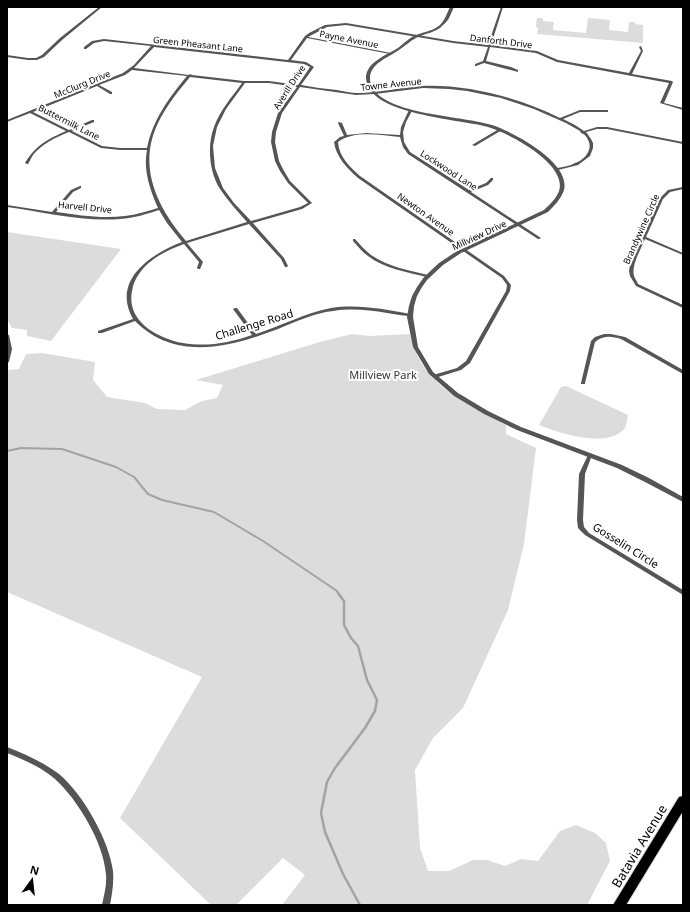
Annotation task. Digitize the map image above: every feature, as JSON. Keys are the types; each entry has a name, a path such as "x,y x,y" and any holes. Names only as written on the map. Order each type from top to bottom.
{"main road":[{"name":"Batavia Avenue","path":"619,905 683,801"}],"street":[{"path":"7,56 36,59 43,56 61,39 101,7"},
{"path":"452,7 444,24 435,30 418,36 376,63 368,74 369,84 376,94 394,106 410,111 472,121 500,130 543,154 558,169 577,164 589,155 591,143 582,132 597,128 607,128 683,143"},
{"path":"484,62 502,7"},
{"name":"Danforth Drive","path":"306,37 326,26 346,24 452,42 537,52 557,60 671,82 662,102 665,105 683,109"},
{"path":"289,61 306,37"},
{"name":"Payne Avenue","path":"306,37 390,54"},
{"name":"Green Pheasant Lane","path":"85,48 93,42 100,40 289,61 311,65"},
{"name":"McClurg Drive","path":"7,121 98,86 124,74 132,69 153,46"},
{"path":"630,75 642,51 640,47"},
{"path":"476,65 484,62 517,71"},
{"name":"Averill Drive","path":"308,200 298,192 282,171 277,162 273,142 274,132 280,113 311,69 311,65"},
{"name":"Towne Avenue","path":"132,69 244,82 269,82 356,94 376,94 422,87 438,87 501,97 526,104 560,119 582,132"},
{"path":"190,76 159,115 151,132 148,149 148,171 151,188 160,209 202,262 199,268"},
{"path":"244,82 224,108 215,127 211,146 213,168 221,188 233,204 283,259 286,266"},
{"path":"98,86 111,93"},
{"path":"340,124 346,136 360,134 401,136 402,125 410,111"},
{"path":"560,119 580,112 607,111"},
{"name":"Buttermilk Lane","path":"31,112 68,132 101,147 148,149"},
{"path":"27,163 30,156 43,144 93,121"},
{"path":"474,145 500,130"},
{"name":"Newton Avenue","path":"346,136 338,139 336,146 340,155 351,170 507,280 509,288 468,362 459,369 435,376"},
{"name":"Lockwood Lane","path":"401,136 405,148 416,158 539,238"},
{"name":"Millview Drive","path":"558,169 562,186 557,201 546,211 446,260 427,276 416,294 410,314 410,325 415,345 425,364 435,376 462,399 484,412 536,436 590,455 634,473 683,500"},
{"path":"468,192 488,184 492,179"},
{"path":"54,212 72,191 80,187"},
{"name":"Brandywine Circle","path":"683,188 674,189 665,194 661,199 632,265 632,278 637,285 683,307"},
{"name":"Challenge Road","path":"308,200 310,203 307,206 186,242 166,250 154,257 138,271 131,284 128,298 130,308 136,319 148,330 170,341 198,346 222,346 330,310 356,308 410,314"},
{"name":"Harvell Drive","path":"7,206 91,217 115,218 137,215 160,209"},
{"path":"644,237 683,254"},
{"path":"354,240 366,254 379,263 427,276"},
{"path":"235,309 254,335"},
{"path":"100,332 136,319"},
{"path":"7,335 10,349 7,362"},
{"path":"583,383 593,341 602,335 623,338 683,372"},
{"name":"Gosselin Circle","path":"590,455 582,474 581,528 587,534 683,593"},
{"path":"7,750 46,768 68,787 83,806 92,822 109,869 106,905"}],"green space":[{"path":"537,18 543,18 543,21 554,22 553,30 586,33 588,18 610,20 609,30 628,32 629,22 635,22 635,24 643,25 643,43 537,34"},
{"path":"7,232 121,249 51,341 27,336 27,330 12,328 7,319"},
{"name":"Millview Park","path":"352,334 370,336 410,334 417,354 435,380 468,405 506,425 506,434 536,448 524,544 508,610 463,708 433,738 415,770 420,848 428,871 449,871 473,860 487,860 505,866 521,859 538,861 560,831 576,825 595,833 606,843 610,861 587,905 282,905 305,875 283,858 236,905 211,905 120,818 202,677 7,592 7,370 19,369 26,354 42,353 95,362 93,380 107,397 145,403 157,409 185,410 202,401 217,398 223,385 196,380 320,342"},
{"path":"566,386 628,415 625,428 616,435 595,439 570,435 539,425 561,387"}],"waterway":[{"path":"7,451 21,448 62,449 116,467 134,477 148,494 162,500 214,512 263,541 337,591 339,594"},
{"path":"338,593 344,601 344,625 351,638 358,646 367,680 377,700 375,711 365,728 335,768 327,782 321,813 325,832 343,874 360,905"}]}
